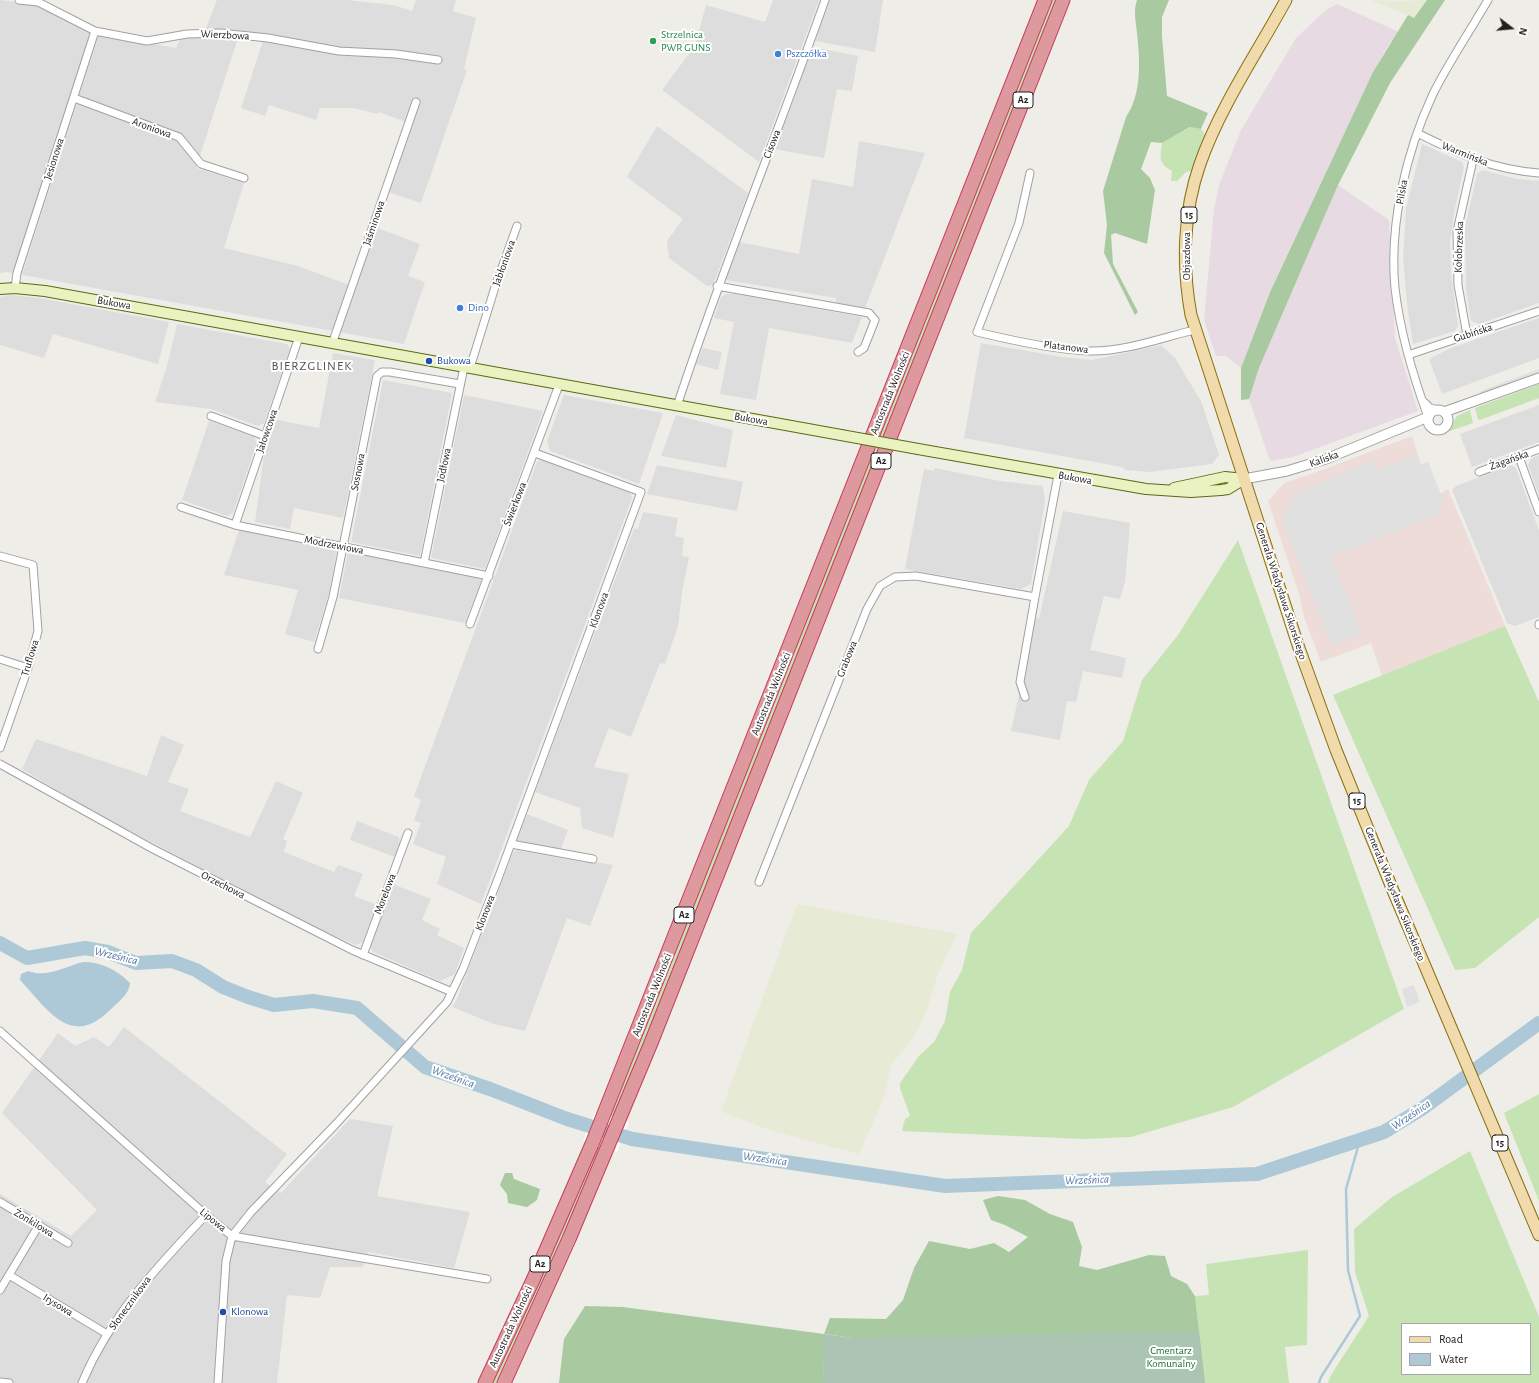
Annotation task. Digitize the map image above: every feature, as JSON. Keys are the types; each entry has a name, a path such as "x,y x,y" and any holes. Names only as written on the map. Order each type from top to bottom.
{"highway":[{"name":"Autostrada Wolności","path":"485,1383 533,1280 604,1115 1045,0"},
{"name":"Autostrada Wolności","path":"504,1383 555,1271 620,1119 1063,0"}],"main road":[{"name":"Objazdowa","path":"1244,479 1194,330 1187,287 1186,249 1190,207 1200,166 1217,124 1286,0"},
{"name":"Bukowa","path":"0,289 15,288 60,294 1129,487 1191,492 1221,490 1228,489 1244,479"},
{"name":"Generała Władysława Sikorskiego","path":"1244,479 1299,648 1334,744 1397,901 1539,1236"}],"street":[{"name":"Wierzbowa","path":"19,0 38,2 95,31 147,40 187,34 220,33 268,38 338,51 396,54 438,60"},
{"name":"Cisowa","path":"676,406 718,286 802,65 825,0"},
{"name":"Pilska","path":"1429,422 1408,355 1395,289 1394,257 1401,193 1408,158 1434,93 1488,0"},
{"name":"Jesionowa","path":"15,288 17,273 95,31"},
{"name":"Aroniowa","path":"74,98 179,138 201,164 244,178"},
{"name":"Jaśminowa","path":"332,344 416,102"},
{"name":"Warmińska","path":"1417,133 1473,160 1514,171 1539,173"},
{"name":"Kołobrzeska","path":"1466,335 1458,285 1457,231 1473,160"},
{"name":"Platanowa","path":"1030,173 1019,223 977,332 1049,346 1089,351 1113,349 1194,330"},
{"name":"Jabłoniowa","path":"467,368 517,226"},
{"path":"718,286 869,313 875,320 864,348 858,352"},
{"name":"Gubińska","path":"1408,355 1539,311"},
{"name":"Jałowcowa","path":"235,525 300,337"},
{"name":"Jodłowa","path":"424,563 460,384 467,368"},
{"name":"Sosnowa","path":"318,649 334,596 377,376 382,372 390,372 460,384"},
{"path":"1470,404 1448,422 1447,426 1442,430 1436,430 1429,422 1432,412 1470,404 1539,378"},
{"name":"Świerkowa","path":"470,624 535,453 559,385"},
{"path":"1422,400 1430,408 1441,411 1448,417 1448,422"},
{"path":"211,416 265,436"},
{"name":"Kaliska","path":"1244,479 1297,468 1402,429 1412,422 1429,422"},
{"name":"Żagańska","path":"1479,472 1539,449"},
{"name":"Klonowa","path":"218,1383 226,1260 232,1236 251,1212 409,1045 447,1002 463,969 511,844 641,492 535,453"},
{"path":"1519,457 1539,512"},
{"path":"1025,697 1020,682 1058,475"},
{"name":"Modrzewiowa","path":"181,507 235,525 489,576"},
{"name":"Truflowa","path":"0,556 33,565 38,631 28,668 0,748"},
{"name":"Grabowa","path":"759,882 867,609 880,586 895,577 916,576 1035,597"},
{"path":"0,659 28,668"},
{"name":"Orzechowa","path":"0,764 153,849 363,955 452,992"},
{"name":"Morelowa","path":"363,955 408,833"},
{"path":"511,844 593,859"},
{"name":"Lipowa","path":"0,1031 206,1215 232,1236 487,1279"},
{"name":"Żonkilowa","path":"0,1202 68,1243"},
{"name":"Słonecznikowa","path":"82,1383 107,1334 130,1298 154,1270 206,1215"},
{"path":"0,1290 39,1225"},
{"name":"Irysowa","path":"9,1275 107,1334"},
{"path":"0,1382 10,1383"}],"shaded area":[{"path":"0,0 40,5 91,33 13,273 0,273"},
{"path":"217,0 347,0 393,5 412,11 416,0 456,0 453,11 476,18 464,69 467,70 421,203 388,192 406,122 379,112 378,114 353,108 320,108 316,120 269,105 265,116 241,108 263,41 356,56 398,56 205,31"},
{"path":"773,0 819,0 759,162 662,90 695,46 706,5 765,22"},
{"path":"829,0 883,0 875,52 815,41"},
{"path":"1337,4 1399,32 1389,44 1373,72 1270,291 1241,368 1226,356 1216,356 1204,320 1214,209 1219,185 1241,130 1296,38 1326,10"},
{"path":"99,34 176,48 180,39 212,36 238,38 196,168 244,183 224,248 298,266 349,285 333,331 22,275"},
{"path":"812,47 858,56 852,91 837,89 824,158 774,149"},
{"path":"657,126 748,193 713,285 707,286 669,258 667,241 683,219 627,177"},
{"path":"859,141 925,153 865,308 836,303 836,298 725,280 739,242 799,254 812,179 853,187"},
{"path":"1422,144 1462,162 1464,167 1454,213 1450,241 1451,274 1458,326 1455,331 1413,344 1408,312 1403,259 1406,209"},
{"path":"1482,170 1517,179 1539,181 1539,303 1479,324 1471,321 1466,289 1465,228 1477,174"},
{"path":"1338,185 1389,220 1395,338 1418,411 1293,457 1270,461 1249,399 1259,368"},
{"path":"375,227 420,244 408,276 425,282 404,344 339,332"},
{"path":"727,294 735,294 862,317 852,343 769,328 756,400 720,394 734,322 714,318 721,297"},
{"path":"10,295 39,298 169,322 158,364 53,334 44,358 0,345 0,297"},
{"path":"1539,318 1539,358 1442,394 1429,359 1451,348"},
{"path":"177,324 287,344 290,349 264,423 258,426 211,409 155,402 167,366"},
{"path":"981,343 1062,357 1092,360 1161,345 1175,358 1201,401 1219,455 1212,464 1150,472 1126,470 1122,467 964,438"},
{"path":"703,348 722,352 718,370 696,364"},
{"path":"333,353 375,360 343,518 294,508 290,529 255,522 264,455 277,420 319,428"},
{"path":"1539,369 1539,372 1478,395 1481,391"},
{"path":"383,380 452,393 420,556 351,542"},
{"path":"464,395 543,411 485,569 431,558"},
{"path":"564,395 663,413 639,484 550,451 547,441"},
{"path":"1539,405 1539,442 1472,467 1460,434"},
{"path":"676,415 733,430 726,468 661,456"},
{"path":"209,421 254,437 257,443 233,513 227,516 182,500"},
{"path":"1412,436 1421,465 1428,462 1440,494 1448,489 1505,626 1382,676 1371,643 1321,662 1304,617 1299,594 1268,501 1284,483"},
{"path":"1416,454 1421,465 1428,462 1444,502 1437,505 1440,514 1331,557 1362,634 1332,646 1282,521 1295,493 1373,461 1377,470"},
{"path":"1539,455 1539,495 1528,465 1532,458"},
{"path":"542,460 630,493 632,498 481,904 437,884 446,857 413,844 421,823 414,820 421,800 414,796 537,462"},
{"path":"657,465 743,482 737,511 647,494"},
{"path":"1511,465 1516,468 1539,531 1539,617 1515,626 1507,623 1452,490 1456,486"},
{"path":"935,468 1000,481 1043,486 1045,501 1031,584 1021,589 905,569 924,469 934,471"},
{"path":"1063,511 1130,523 1125,582 1120,599 1104,596 1090,650 1126,658 1122,678 1083,671 1076,702 1067,701 1060,740 1011,731 1036,618 1039,619"},
{"path":"643,512 678,518 675,536 684,538 682,556 689,557 682,592 678,626 665,664 660,663 631,737 609,728 594,767 629,774 613,838 582,828 580,808 535,792 634,529 638,529"},
{"path":"239,530 337,550 328,597 314,642 285,634 298,590 224,575"},
{"path":"348,552 482,579 465,623 339,598"},
{"path":"161,735 184,745 168,782 189,789 180,811 250,837 276,781 303,793 283,839 287,841 284,852 334,872 338,865 363,874 354,896 377,905 363,942 356,945 314,927 128,830 117,826 22,769 36,739 147,776"},
{"path":"527,814 568,830 560,851 516,842"},
{"path":"357,821 399,837 400,844 395,857 350,840"},
{"path":"517,850 587,863 589,861 613,865 590,926 567,918 525,1031 494,1024 452,1007 457,999 513,852"},
{"path":"393,884 431,899 422,920 440,929 437,935 464,948 455,974 440,981 373,952 370,946"},
{"path":"1414,985 1420,1002 1407,1007 1402,989"},
{"path":"124,1027 287,1154 265,1182 281,1193 350,1119 393,1126 377,1196 470,1212 454,1268 368,1252 363,1267 330,1267 320,1298 287,1295 277,1383 0,1383 0,1194 71,1236 97,1210 2,1113 58,1033 75,1046 94,1037 109,1047"}],"green space":[{"path":"1051,0 1058,0 885,437 879,436"},
{"path":"1137,0 1169,0 1162,17 1162,36 1167,96 1208,113 1201,129 1190,127 1162,143 1151,142 1141,169 1150,178 1155,190 1147,244 1115,233 1111,235 1113,264 1138,312 1135,315 1104,253 1107,225 1103,191 1126,117 1135,98 1139,77 1139,55 1135,12"},
{"path":"1370,0 1396,1 1427,0 1414,18"},
{"path":"1427,0 1445,0 1390,83 1338,185 1259,368 1249,399 1241,400 1241,368 1270,292 1373,72 1408,15 1414,18"},
{"path":"1191,127 1201,129 1205,135 1192,171 1186,172 1177,181 1171,181 1172,171 1164,165 1161,159 1162,143"},
{"path":"1539,384 1539,398 1480,420 1478,419 1475,408"},
{"path":"1470,410 1473,423 1447,432 1457,416"},
{"path":"874,447 881,449 615,1117 610,1116"},
{"path":"1238,540 1404,1009 1233,1107 1131,1137 1083,1139 902,1131 905,1119 910,1116 900,1088 900,1083 919,1056 934,1042 945,1021 950,992 962,970 971,933 1069,826 1089,780 1123,741 1142,680 1178,635"},
{"path":"1505,626 1539,702 1539,917 1475,968 1455,970 1333,695"},
{"path":"797,904 957,934 937,976 928,1007 915,1036 891,1065 885,1095 859,1154 769,1130 721,1111"},
{"path":"1539,1094 1539,1201 1504,1113"},
{"path":"596,1146 603,1148 499,1383 490,1383"},
{"path":"1470,1151 1539,1317 1539,1383 1328,1383 1331,1375 1369,1316 1355,1272 1354,1229 1392,1197"},
{"path":"505,1173 512,1173 514,1179 540,1189 537,1200 527,1207 508,1203 507,1194 500,1185"},
{"path":"998,1196 1025,1200 1050,1214 1073,1222 1082,1247 1079,1266 1097,1270 1149,1255 1165,1256 1171,1276 1187,1284 1195,1296 1205,1383 1011,1383 853,1338 825,1334 823,1383 559,1383 564,1339 585,1306 623,1307 824,1334 830,1318 886,1319 903,1300 914,1268 929,1241 970,1249 994,1243 1009,1252 1028,1237 1005,1225 991,1220 983,1200"},
{"path":"1308,1250 1307,1345 1285,1347 1289,1383 1205,1383 1195,1296 1209,1295 1206,1264"},
{"name":"Cmentarz Komunalny","path":"1199,1331 1205,1383 823,1383 824,1334 853,1338"}],"water":[{"path":"83,962 103,965 120,974 130,983 128,991 120,1001 96,1021 83,1026 72,1026 61,1021 50,1013 20,980 21,974 28,971 35,973 49,973"}],"pier":[{"path":"1466,1046 1487,1094 1475,1099 1454,1051"},
{"path":"595,1112 629,1122 617,1152 583,1141"}],"waterway":[{"name":"Wrześnica","path":"0,943 27,958 85,948 108,952 136,963 172,961 196,970 223,987 274,1005 313,1001 357,1008 425,1067 490,1089 567,1119 632,1139 945,1186 1257,1174 1384,1132 1423,1108 1539,1023"},
{"path":"1319,1383 1321,1377 1360,1316 1348,1270 1346,1189 1360,1140"}],"place":[{"name":"Strzelnica PWR GUNS","path":"653,41"},
{"name":"Pszczółka","path":"778,54"},
{"name":"Dino","path":"460,308"},
{"name":"Bukowa","path":"429,361"},
{"name":"Klonowa","path":"223,1312"}],"district":[{"name":"BIERZGLINEK","path":"312,366"}]}
